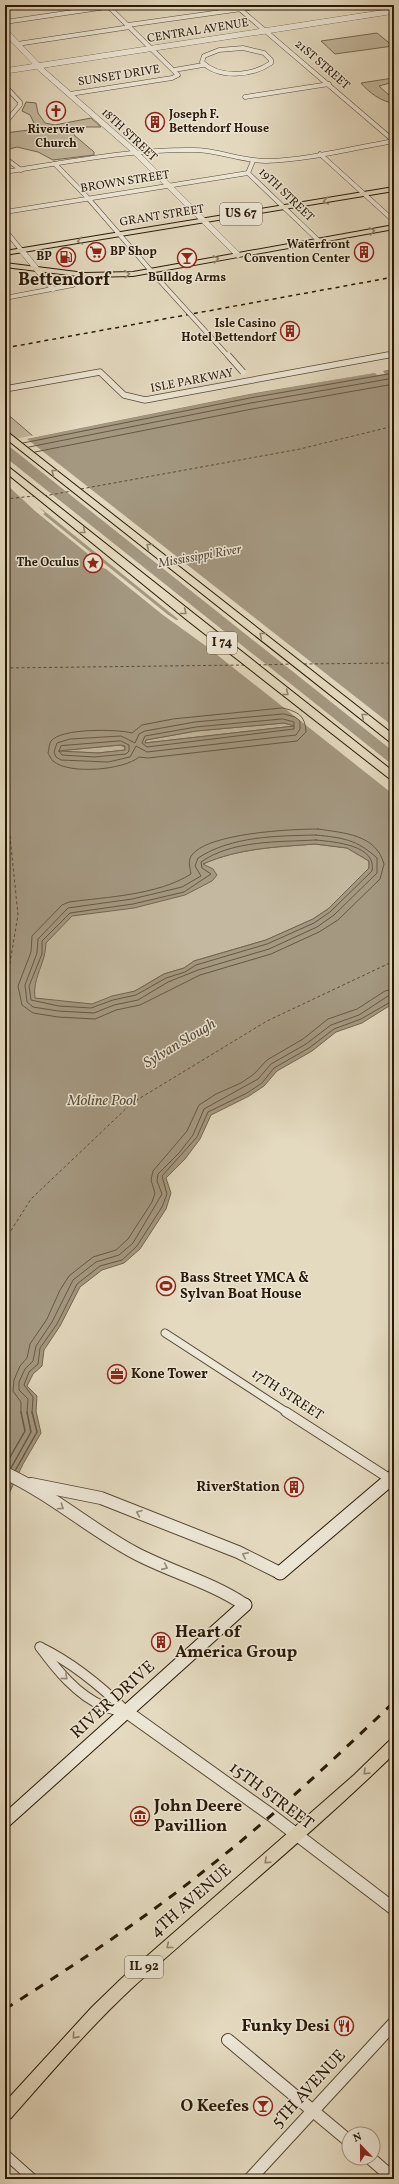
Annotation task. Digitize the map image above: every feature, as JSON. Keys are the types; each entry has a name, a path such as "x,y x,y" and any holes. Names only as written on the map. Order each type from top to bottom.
{"highway":[{"name":"I 74","path":"7,433 394,740"},
{"name":"I 74","path":"5,467 203,628 394,778"}],"main road":[{"name":"GRANT STREET","path":"5,253 394,189"},
{"path":"5,266 97,275 150,271 394,227"},
{"path":"280,1572 393,1479"},
{"name":"RIVER DRIVE","path":"5,1821 245,1605"},
{"name":"4TH AVENUE","path":"5,2113 97,2012 127,1983 296,1835 394,1745"}],"street":[{"path":"5,22 120,5"},
{"name":"21ST STREET","path":"235,5 394,141"},
{"path":"17,44 270,5"},
{"path":"108,6 174,70 203,65 215,71 244,73 262,70 271,63 271,60 269,56 258,51 227,49 207,54 202,59 203,65"},
{"name":"CENTRAL AVENUE","path":"5,71 394,11"},
{"name":"18TH STREET","path":"5,31 39,66 137,154 238,256"},
{"name":"SUNSET DRIVE","path":"70,94 172,78 178,75 174,70"},
{"path":"245,97 329,84"},
{"path":"5,86 20,102 20,105 5,123"},
{"path":"5,172 137,154 196,150 254,161 280,160 394,141"},
{"path":"320,154 394,221"},
{"path":"5,158 21,170"},
{"name":"19TH STREET","path":"254,161 248,173 319,241"},
{"path":"55,164 87,197 150,271 251,380"},
{"name":"BROWN STREET","path":"5,212 87,197 248,173"},
{"path":"5,230 54,289"},
{"path":"5,298 73,285"},
{"name":"ISLE PARKWAY","path":"5,389 100,372 122,396 145,400 394,354"},
{"name":"17TH STREET","path":"165,1333 393,1479"},
{"path":"5,1473 29,1484 60,1506 131,1550 163,1566 230,1595 245,1605"},
{"path":"29,1484 93,1496 238,1552 280,1572"},
{"name":"15TH STREET","path":"127,1712 101,1706 64,1677 50,1663 40,1647 60,1656 111,1695 127,1712 296,1835 394,1909"},
{"name":"5TH AVENUE","path":"250,2179 394,2023"},
{"path":"228,2040 341,2134"},
{"path":"5,2154 33,2179"},
{"path":"380,2166 394,2178"}],"shaded area":[{"path":"377,33 393,46 335,54 321,41"},
{"path":"393,78 394,82 379,86 390,96 394,97 394,103 385,101 376,96 367,90 361,83"},
{"path":"26,102 36,103 38,113 45,123 55,125 91,118 101,127 83,127 73,131 74,135 94,152 94,155 53,160 38,152 17,147 9,149 7,156 5,154 5,133 29,130 34,123 30,115 22,111"},
{"path":"5,412 34,437 5,443"},
{"path":"284,723 295,726 145,743 146,740 196,731"},
{"path":"120,745 125,747 125,750 98,753 56,751"},
{"path":"315,844 347,848 369,861 369,868 328,909 313,919 266,940 194,961 184,968 164,974 135,991 99,1006 28,1003 41,916 244,851"}],"water":[{"path":"394,369 394,1003 362,1023 336,1032 312,1051 277,1071 264,1086 249,1096 211,1115 200,1139 185,1159 166,1178 171,1193 166,1209 140,1249 124,1263 102,1270 80,1287 60,1326 44,1350 42,1366 33,1374 27,1386 37,1396 36,1411 41,1433 23,1464 5,1502 5,443 249,394","holes":["284,723 294,726 145,743 146,740 196,731","120,745 125,746 125,750 98,753 58,751","315,844 347,848 369,861 369,868 328,909 313,919 266,940 194,961 184,968 164,974 135,991 112,996 92,1004 35,998 35,984 44,957 46,943 72,916 134,908 185,895 212,881 217,875 213,869 203,864 244,851 272,847"]}],"pier":[{"path":"394,367 394,369 383,371 385,374 377,375 375,373 250,394 27,439 394,727 394,752 5,443 5,441 249,392"},
{"path":"5,457 394,766 394,795 106,569 92,564 88,559 88,554 35,511 5,483","holes":["38,506 178,619 176,620 167,614 43,514 45,513"]}],"ferry route":[{"path":"81,489 300,449 394,426"},
{"path":"44,496 72,491"},
{"path":"5,499 34,496"},
{"path":"304,664 394,663"},
{"path":"258,665 292,664"},
{"path":"5,668 244,665"},
{"path":"5,833 10,836 18,915 5,992"},
{"path":"5,1240 31,1199 132,1103 267,1021 394,961"}],"railway":[{"path":"5,348 394,277"},
{"path":"5,2009 109,1941 160,1905 209,1867 233,1848 326,1766 394,1702"}],"place":[{"name":"Riverview Church","path":"56,111"},
{"name":"Joseph F. Bettendorf House","path":"155,122"},
{"name":"BP Shop","path":"96,252"},
{"name":"Waterfront Convention Center","path":"364,252"},
{"name":"BP","path":"66,257"},
{"name":"Bulldog Arms","path":"187,258"},
{"name":"Isle Casino Hotel Bettendorf","path":"290,331"},
{"name":"The Oculus","path":"93,563"},
{"name":"Bass Street YMCA & Sylvan Boat House","path":"166,1286"},
{"name":"Kone Tower","path":"117,1374"},
{"name":"RiverStation","path":"294,1487"},
{"name":"Heart of America Group","path":"161,1642"},
{"name":"John Deere Pavillion","path":"140,1816"},
{"name":"Funky Desi","path":"344,2026"},
{"name":"O Keefes","path":"263,2106"}],"district":[{"name":"Bettendorf","path":"64,280"}],"water label":[{"name":"Mississippi River","path":"200,557"},
{"name":"Sylvan Slough","path":"180,1044"},
{"name":"Moline Pool","path":"102,1101"}]}
